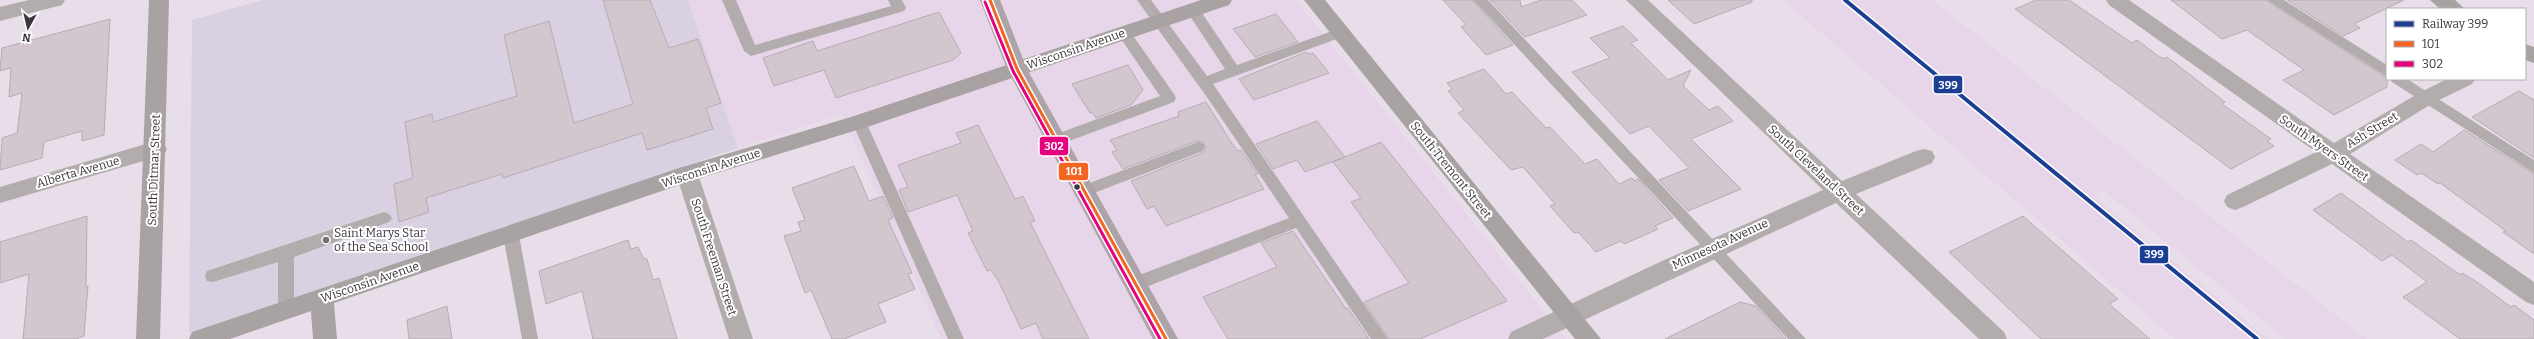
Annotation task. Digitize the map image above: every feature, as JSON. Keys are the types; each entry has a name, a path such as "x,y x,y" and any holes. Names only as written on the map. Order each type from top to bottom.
{"main road":[{"path":"990,0 1017,69 1166,339"}],"street":[{"path":"0,14 55,0"},
{"name":"South Ditmar Street","path":"148,339 156,149 159,0"},
{"name":"Wisconsin Avenue","path":"201,339 687,174 859,122 1222,0"},
{"name":"South Tremont Street","path":"1314,0 1589,339"},
{"name":"South Cleveland Street","path":"1636,0 1995,339"},
{"name":"South Myers Street","path":"2116,0 2332,154 2534,295"},
{"path":"2440,0 2453,8"},
{"name":"Ash Street","path":"2235,201 2332,154 2426,98 2463,80"},
{"name":"Alberta Avenue","path":"0,195 156,149"},
{"name":"Minnesota Avenue","path":"1520,339 1712,248 1838,191 1924,157"},
{"name":"South Freeman Street","path":"687,174 741,339"},
{"path":"322,298 325,339"}],"lane":[{"path":"729,0 751,51 899,8 895,0"},
{"path":"1144,0 1204,82 1297,221 1380,339"},
{"path":"1480,0 1798,339"},
{"path":"2274,0 2386,71"},
{"path":"1193,10 1234,71"},
{"path":"1054,136 1169,98 1124,33"},
{"path":"1204,82 1340,33"},
{"path":"2399,80 2534,167"},
{"path":"859,122 928,273 956,339"},
{"path":"1084,191 1198,147"},
{"path":"213,276 286,253 384,218"},
{"path":"1135,284 1297,221"},
{"path":"511,235 530,339"},
{"path":"286,253 286,310"}],"shaded area":[{"name":"Saint Marys Star of the Sea School","path":"263,0 688,0 738,148 189,333 192,20"},
{"path":"688,0 1296,0 1566,339 941,339 842,114 738,148"},
{"path":"1783,0 1932,0 2367,339 2285,339 2104,191 2094,196 2268,339 2175,339"}],"building":[{"path":"603,0 650,0 669,48 698,39 721,103 706,108 713,129 647,150 642,133 503,178 502,174 426,198 429,212 399,222 394,184 413,178 405,122 432,114 433,122 517,96 504,35 549,21 574,123 633,104"},
{"path":"1443,0 1472,0 1513,45 1486,55 1461,27 1466,25"},
{"path":"1490,0 1520,0 1521,7 1541,0 1572,0 1587,15 1525,37"},
{"path":"1668,0 1752,0 1752,2 1694,24"},
{"path":"2036,0 2069,0 2132,43 2137,40 2164,59 2167,57 2225,102 2222,104 2271,139 2267,141 2274,146 2231,169 2015,9"},
{"path":"2171,0 2266,0 2386,77 2387,87 2334,115 2283,80 2304,70 2247,30 2222,39"},
{"path":"2287,0 2404,0 2354,24 2360,28 2343,36"},
{"path":"939,12 961,53 953,60 836,98 824,70 774,86 763,58 813,41 817,51"},
{"path":"1276,14 1298,42 1255,57 1233,29"},
{"path":"110,19 104,135 82,141 82,131 44,142 42,158 0,170 2,138 17,133 22,93 9,97 11,68 0,71 2,48"},
{"path":"1623,26 1638,40 1631,43 1668,80 1691,70 1683,86 1709,110 1718,106 1733,121 1691,139 1741,189 1688,211 1659,180 1689,168 1649,126 1630,134 1572,72 1610,58 1590,38"},
{"path":"1306,52 1308,54 1313,53 1329,73 1254,100 1239,79"},
{"path":"1128,65 1143,90 1131,105 1096,118 1092,112 1090,113 1072,84"},
{"path":"1484,69 1506,94 1512,92 1546,128 1550,127 1585,164 1597,159 1619,184 1632,178 1634,181 1638,179 1673,218 1655,226 1658,229 1645,235 1624,244 1621,241 1596,252 1578,232 1574,233 1550,206 1555,204 1523,167 1511,170 1458,113 1464,110 1448,91 1452,89 1447,83"},
{"path":"2519,91 2534,100 2534,158 2472,117"},
{"path":"1206,102 1231,142 1238,151 1241,150 1258,174 1255,175 1264,189 1166,226 1154,206 1147,209 1131,181 1204,152 1206,148 1204,142 1197,141 1123,169 1112,152 1117,150 1110,140 1179,116 1178,112"},
{"path":"1317,121 1345,157 1305,172 1297,160 1273,169 1256,144"},
{"path":"978,125 1015,199 1023,196 1035,221 1030,222 1089,339 1043,339 1036,323 1021,329 998,280 991,270 987,271 968,233 973,231 957,195 908,212 899,190 908,187 898,165 961,143 956,133"},
{"path":"2464,130 2534,174 2534,254 2503,232 2506,231 2440,183 2438,184 2421,173 2417,175 2395,160 2421,144 2433,152"},
{"path":"1381,142 1507,301 1420,339 1389,339 1364,302 1409,283 1351,202 1361,198 1333,162"},
{"path":"854,166 869,201 883,196 893,218 888,220 912,273 908,274 915,289 878,304 886,322 844,339 832,339 811,290 805,293 784,236 801,231 798,222 805,220 792,188"},
{"path":"2341,193 2408,242 2411,240 2460,275 2462,273 2474,280 2511,307 2514,305 2534,320 2534,339 2460,339 2403,297 2427,282 2392,255 2382,261 2313,210"},
{"path":"87,216 86,287 88,286 84,336 76,339 23,339 29,274 0,283 0,242"},
{"path":"2023,216 2118,299 2109,304 2150,339 2041,339 1949,252"},
{"path":"1293,231 1346,309 1348,308 1369,339 1228,339 1203,297 1277,267 1261,243"},
{"path":"628,240 631,249 638,247 644,259 647,259 653,280 659,278 677,339 593,339 582,291 546,304 539,271"},
{"path":"1740,302 1756,306 1786,339 1665,339"},
{"path":"447,306 452,339 409,339 407,320"}],"rail line":[{"name":"399","path":"1845,0 2257,339"}],"transit line":[{"name":"101","path":"990,0 1017,69 1166,339"},
{"name":"302","path":"985,2 1013,71 1160,339"}],"place":[{"name":"Saint Marys Star of the Sea School","path":"326,240"}]}
